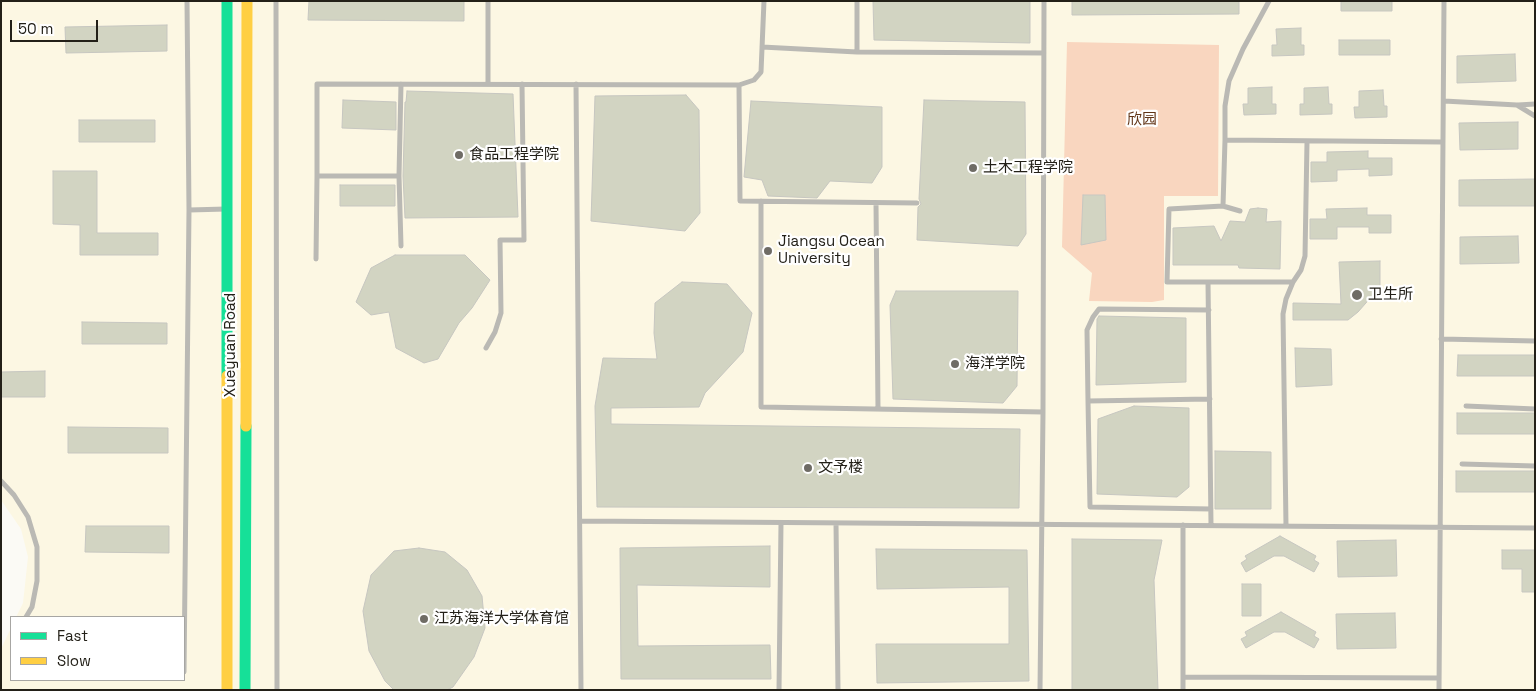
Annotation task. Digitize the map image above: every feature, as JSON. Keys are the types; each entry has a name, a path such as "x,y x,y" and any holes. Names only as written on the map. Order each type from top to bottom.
{"main road":[{"name":"Xueyuan Road","path":"227,1 227,690"},
{"name":"Xueyuan Road","path":"245,690 247,1"}],"lane":[{"path":"185,616 189,210 187,1"},
{"path":"276,1 277,690"},
{"path":"488,1 488,84"},
{"path":"316,259 317,84 739,85 754,80 761,72 764,1"},
{"path":"856,1 857,52"},
{"path":"1040,690 1044,1"},
{"path":"1223,206 1226,140 1225,106 1229,81 1243,49 1269,1"},
{"path":"1439,690 1444,1"},
{"path":"762,47 857,52 1044,53"},
{"path":"401,84 398,176 401,246"},
{"path":"486,348 495,332 500,313 500,240 524,240 522,84"},
{"path":"576,84 581,690"},
{"path":"739,85 740,201 917,203"},
{"path":"1444,101 1535,104"},
{"path":"1517,104 1535,116"},
{"path":"1226,140 1442,142"},
{"path":"1286,526 1283,314 1286,299 1293,282 1302,270 1305,256 1307,142"},
{"path":"317,176 398,176"},
{"path":"761,201 761,407 1043,412"},
{"path":"876,203 878,409"},
{"path":"1240,211 1223,206 1169,209 1167,282 1293,282"},
{"path":"189,210 227,209"},
{"path":"1208,282 1211,526"},
{"path":"1209,310 1099,309 1092,317 1087,330 1090,507 1211,509"},
{"path":"1441,339 1535,341"},
{"path":"1088,401 1210,399"},
{"path":"1466,406 1535,409"},
{"path":"1462,464 1535,466"},
{"path":"1,480 14,495 28,517 37,547 38,581 32,607 27,616"},
{"path":"580,521 1535,528"},
{"path":"779,690 781,523"},
{"path":"836,523 838,690"},
{"path":"1183,525 1183,690"},
{"path":"1183,676 1439,678"}],"shaded area":[{"name":"Jiangsu Ocean University","path":"1,1 1535,1 1535,690 1,690 1,649 10,630 10,681 185,681 185,616 16,616 23,603 28,557 21,529 1,500"}],"green space":[{"name":"欣园","path":"1067,42 1219,45 1218,196 1164,196 1164,300 1152,302 1089,301 1092,273 1062,247"}],"building":[{"path":"309,1 464,1 464,21 308,20"},
{"path":"873,1 1030,1 1030,43 874,40"},
{"path":"1072,1 1239,1 1239,14 1072,15"},
{"path":"1341,1 1392,1 1392,11 1341,11"},
{"path":"167,25 167,51 66,53 65,27"},
{"path":"1301,28 1301,45 1304,45 1304,55 1272,56 1272,45 1277,45 1276,29"},
{"path":"1339,40 1390,40 1390,55 1339,55"},
{"path":"1515,54 1516,81 1457,83 1457,56"},
{"path":"1272,87 1272,104 1276,104 1276,114 1244,115 1243,104 1248,104 1248,88"},
{"path":"1328,87 1329,104 1332,104 1332,114 1300,115 1300,104 1304,104 1304,88"},
{"path":"1383,90 1384,106 1387,106 1387,117 1355,118 1354,107 1359,107 1359,91"},
{"name":"食品工程学院","path":"407,91 513,94 518,217 405,218 403,176"},
{"path":"686,95 699,110 700,213 685,231 591,221 595,96"},
{"path":"343,100 396,102 396,130 342,128"},
{"name":"土木工程学院","path":"924,100 1025,102 1026,234 1018,246 917,240 918,207 921,204 919,199"},
{"path":"751,101 882,107 882,167 872,183 830,181 817,198 768,196 762,180 744,177"},
{"path":"79,120 155,120 155,142 79,142"},
{"path":"1518,122 1518,149 1460,150 1459,123"},
{"path":"1368,151 1368,158 1392,158 1392,175 1369,176 1369,169 1337,170 1337,181 1311,182 1311,162 1327,162 1327,152"},
{"path":"53,171 97,171 97,233 158,233 158,255 80,255 80,225 53,224"},
{"path":"1535,179 1535,206 1459,206 1459,180"},
{"path":"340,185 395,185 395,206 340,206"},
{"path":"1083,195 1105,195 1106,240 1081,245"},
{"path":"1367,208 1367,215 1391,215 1391,233 1369,233 1369,227 1337,227 1337,239 1310,239 1310,219 1327,219 1326,209"},
{"path":"1250,209 1267,209 1266,222 1281,221 1280,269 1239,268 1238,265 1173,265 1173,228 1214,226 1221,241 1230,221 1245,222"},
{"path":"1518,236 1519,263 1460,264 1460,237"},
{"path":"395,255 465,255 490,280 472,308 459,323 438,359 424,363 396,348 389,312 371,315 356,302 371,268"},
{"name":"卫生所","path":"1380,261 1380,287 1358,312 1348,320 1293,320 1293,303 1341,304 1339,262"},
{"name":"文予楼","path":"682,282 727,284 752,313 743,352 705,393 699,407 611,408 611,424 1020,429 1019,508 597,507 595,406 603,358 657,359 654,333 655,303"},
{"name":"海洋学院","path":"896,291 1018,291 1017,386 1003,403 893,399 890,305"},
{"path":"1099,316 1186,318 1186,382 1096,385 1097,319"},
{"path":"82,322 167,323 167,344 82,344"},
{"path":"1295,348 1331,349 1332,385 1296,387"},
{"path":"1458,355 1535,355 1535,376 1457,376"},
{"path":"45,371 45,397 1,397 1,372"},
{"path":"1134,406 1189,408 1189,487 1177,497 1097,494 1098,419"},
{"path":"1457,413 1535,413 1535,434 1457,434"},
{"path":"68,427 168,428 168,453 68,453"},
{"path":"1215,451 1271,452 1271,509 1215,509"},
{"path":"1456,471 1535,471 1535,492 1456,492"},
{"path":"86,526 169,526 169,553 85,552"},
{"path":"1280,536 1316,556 1314,560 1319,563 1314,572 1284,556 1274,556 1246,572 1241,563 1247,559 1245,556"},
{"path":"1072,539 1162,540 1154,580 1158,690 1072,690"},
{"path":"1396,540 1397,576 1338,577 1337,541"},
{"path":"770,546 770,587 637,585 638,646 770,645 771,679 621,679 620,548"},
{"name":"江苏海洋大学体育馆","path":"419,548 445,552 467,570 482,596 485,628 474,657 453,687 447,690 394,690 385,681 369,651 363,611 371,575 394,551"},
{"path":"876,549 1027,550 1029,681 877,683 876,644 1009,644 1009,587 877,589"},
{"path":"1502,550 1535,550 1535,592 1522,592 1522,569 1502,569"},
{"path":"1242,584 1261,584 1261,616 1242,616"},
{"path":"1281,612 1316,632 1314,636 1319,639 1314,648 1285,632 1274,632 1246,648 1241,639 1247,636 1245,632"},
{"path":"1395,613 1396,648 1337,649 1336,614"}],"traffic: fast":[{"path":"227,1 227,376"},
{"path":"245,690 246,426"}],"traffic: slow":[{"path":"246,426 247,1"},
{"path":"227,376 227,690"}],"place":[{"name":"食品工程学院","path":"459,155"},
{"name":"土木工程学院","path":"973,168"},
{"name":"Jiangsu Ocean University","path":"768,251"},
{"name":"卫生所","path":"1357,295"},
{"name":"海洋学院","path":"955,364"},
{"name":"文予楼","path":"808,468"},
{"name":"江苏海洋大学体育馆","path":"424,619"}]}
